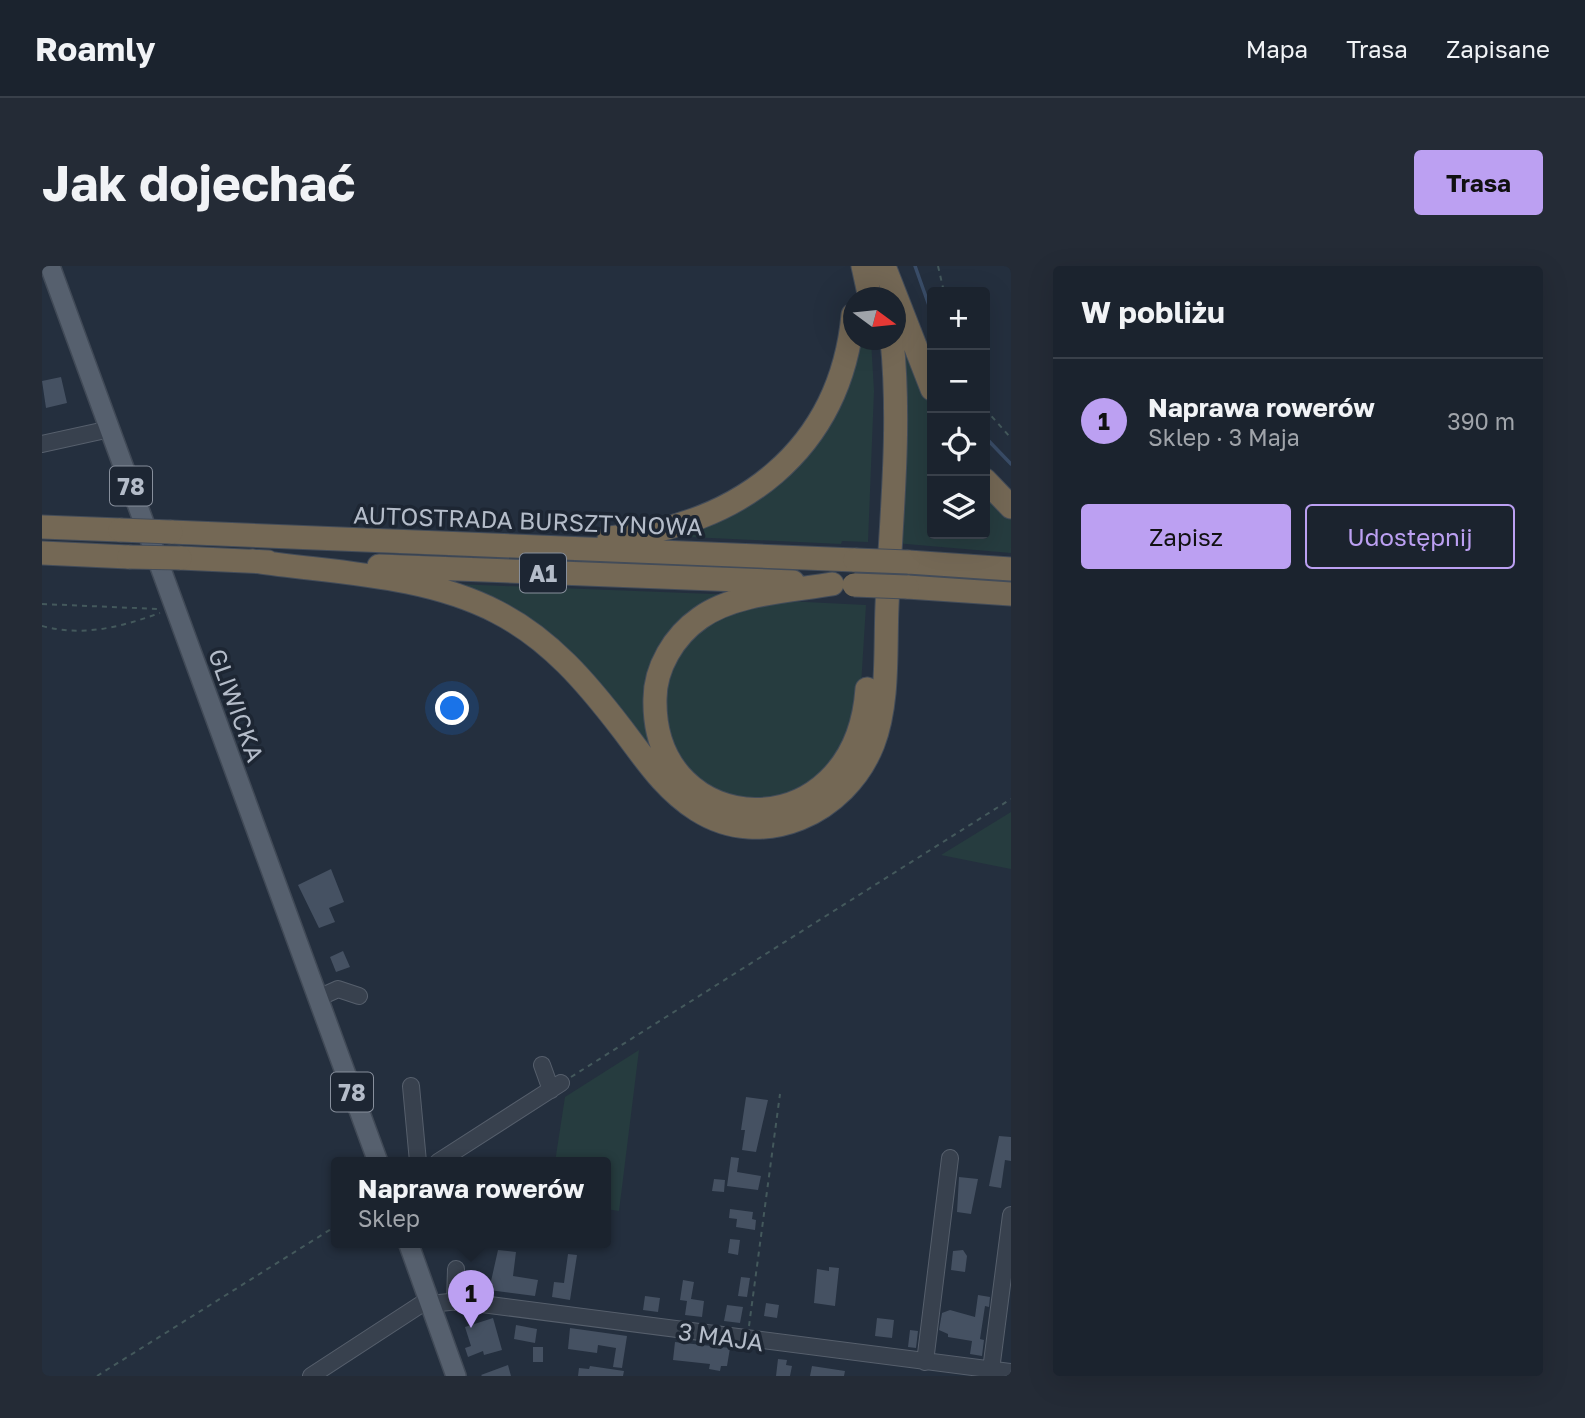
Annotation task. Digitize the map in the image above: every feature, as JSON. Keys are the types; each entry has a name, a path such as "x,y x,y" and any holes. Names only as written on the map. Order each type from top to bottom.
{"highway":[{"path":"853,266 854,287"},
{"path":"863,266 868,287"},
{"path":"882,266 885,287"},
{"path":"882,266 927,377"},
{"path":"524,546 628,536 674,528 712,515 750,495 779,471 807,440 826,411 848,350"},
{"path":"843,584 727,605 700,618 680,636 664,661 655,688 654,714 660,741 672,766 689,785 707,797 750,809 774,809 796,803 815,793 833,778 847,760 858,737 866,703 878,462 878,350"},
{"path":"253,561 411,584 470,600 497,612 562,657 589,686 658,776 699,812 723,822 748,827 776,826 799,820 825,807 846,789 862,767 874,741 879,716 896,411 893,350"},
{"path":"990,485 1011,507"},
{"name":"AUTOSTRADA BURSZTYNOWA","path":"42,527 855,559 1011,569"},
{"name":"A1","path":"42,553 843,584 1011,594"}],"main road":[{"name":"GLIWICKA","path":"48,272 110,429 376,1157"},
{"path":"410,1248 456,1376"}],"street":[{"path":"42,444 110,429"},
{"path":"318,998 338,989 359,996"},
{"path":"446,1157 556,1086 542,1065"},
{"path":"411,1086 418,1157"},
{"path":"925,1362 950,1158"},
{"path":"991,1370 1011,1214"},
{"path":"455,1302 456,1269"},
{"name":"3 MAJA","path":"430,1303 455,1302 1011,1372"},
{"path":"311,1376 420,1305 430,1303"}],"path":[{"path":"938,266 943,287"},
{"path":"989,413 1011,438"},
{"path":"42,604 167,610 118,628 60,631 42,626"},
{"path":"556,1086 1011,799"},
{"path":"748,1340 780,1094"},
{"path":"97,1376 331,1229"}],"green space":[{"path":"851,350 872,350 874,391 868,542 842,541 841,544 669,536 762,493"},
{"path":"898,350 906,350 927,394 927,539 990,539 990,494 1011,514 1011,553 895,543"},
{"path":"455,584 738,595 701,613 676,632 666,645 647,692 651,736 672,772 705,799 746,814 788,812 828,793 858,752 865,735 873,699 877,605 882,605 879,670 868,736 856,764 838,789 813,807 767,819 743,819 709,809 688,796 665,775 590,680 556,647 519,620 454,587"},
{"path":"786,601 866,605 861,686 853,730 807,790 741,802 693,778 662,722 667,672 691,635 732,610"},
{"path":"1011,812 1011,869 941,855"},
{"path":"639,1050 619,1211 611,1210 611,1157 556,1157 565,1097"}],"building":[{"path":"61,377 67,403 46,408 42,381"},
{"path":"331,869 344,902 329,908 335,922 319,928 298,885"},
{"path":"343,951 350,967 336,972 330,957"},
{"path":"746,1097 768,1100 756,1152 742,1150 745,1130 741,1130"},
{"path":"999,1136 1011,1137 1011,1161 1005,1160 1001,1188 989,1186"},
{"path":"731,1157 739,1158 737,1172 761,1176 758,1190 727,1186"},
{"path":"959,1177 978,1179 971,1214 957,1212"},
{"path":"714,1179 725,1180 724,1192 712,1191"},
{"path":"730,1209 753,1212 755,1230 736,1227 737,1219 729,1218"},
{"path":"730,1239 740,1240 738,1255 728,1253"},
{"path":"498,1250 516,1252 513,1276 538,1280 535,1296 489,1290"},
{"path":"963,1250 967,1256 965,1272 951,1270 953,1251"},
{"path":"568,1254 577,1255 570,1300 552,1297 554,1282 564,1283"},
{"path":"829,1267 839,1268 835,1306 814,1303 817,1269 829,1271"},
{"path":"741,1277 750,1278 747,1297 738,1296"},
{"path":"683,1280 694,1282 691,1299 704,1301 702,1317 685,1315 687,1301 680,1300"},
{"path":"978,1295 990,1297 989,1307 985,1306 980,1339 984,1340 982,1356 970,1354 972,1341 948,1337 948,1334 939,1330 942,1313 950,1310 975,1317"},
{"path":"645,1296 660,1298 658,1312 643,1310"},
{"path":"766,1303 779,1305 777,1318 764,1316"},
{"path":"727,1305 743,1307 740,1323 724,1321"},
{"path":"493,1318 502,1350 484,1355 483,1351 468,1357 465,1348 471,1346 465,1327"},
{"path":"877,1318 894,1320 892,1338 875,1336"},
{"path":"516,1325 537,1329 535,1343 514,1339"},
{"path":"570,1328 627,1336 622,1368 613,1367 616,1348 598,1345 597,1353 568,1349"},
{"path":"910,1330 918,1331 916,1348 908,1347"},
{"path":"675,1342 730,1348 727,1366 721,1366 720,1371 709,1369 710,1364 673,1360"},
{"path":"533,1347 543,1347 543,1362 533,1362"},
{"path":"778,1359 787,1360 786,1365 792,1366 790,1376 776,1376"},
{"path":"508,1365 511,1376 481,1375"},
{"path":"590,1366 624,1371 623,1376 578,1376 579,1368 589,1369"},
{"path":"812,1366 845,1371 844,1376 810,1376"}],"waterway":[{"path":"915,266 927,300"},
{"path":"990,442 1011,464"}],"place":[{"name":"Naprawa rowerów","path":"471,1328"}]}
